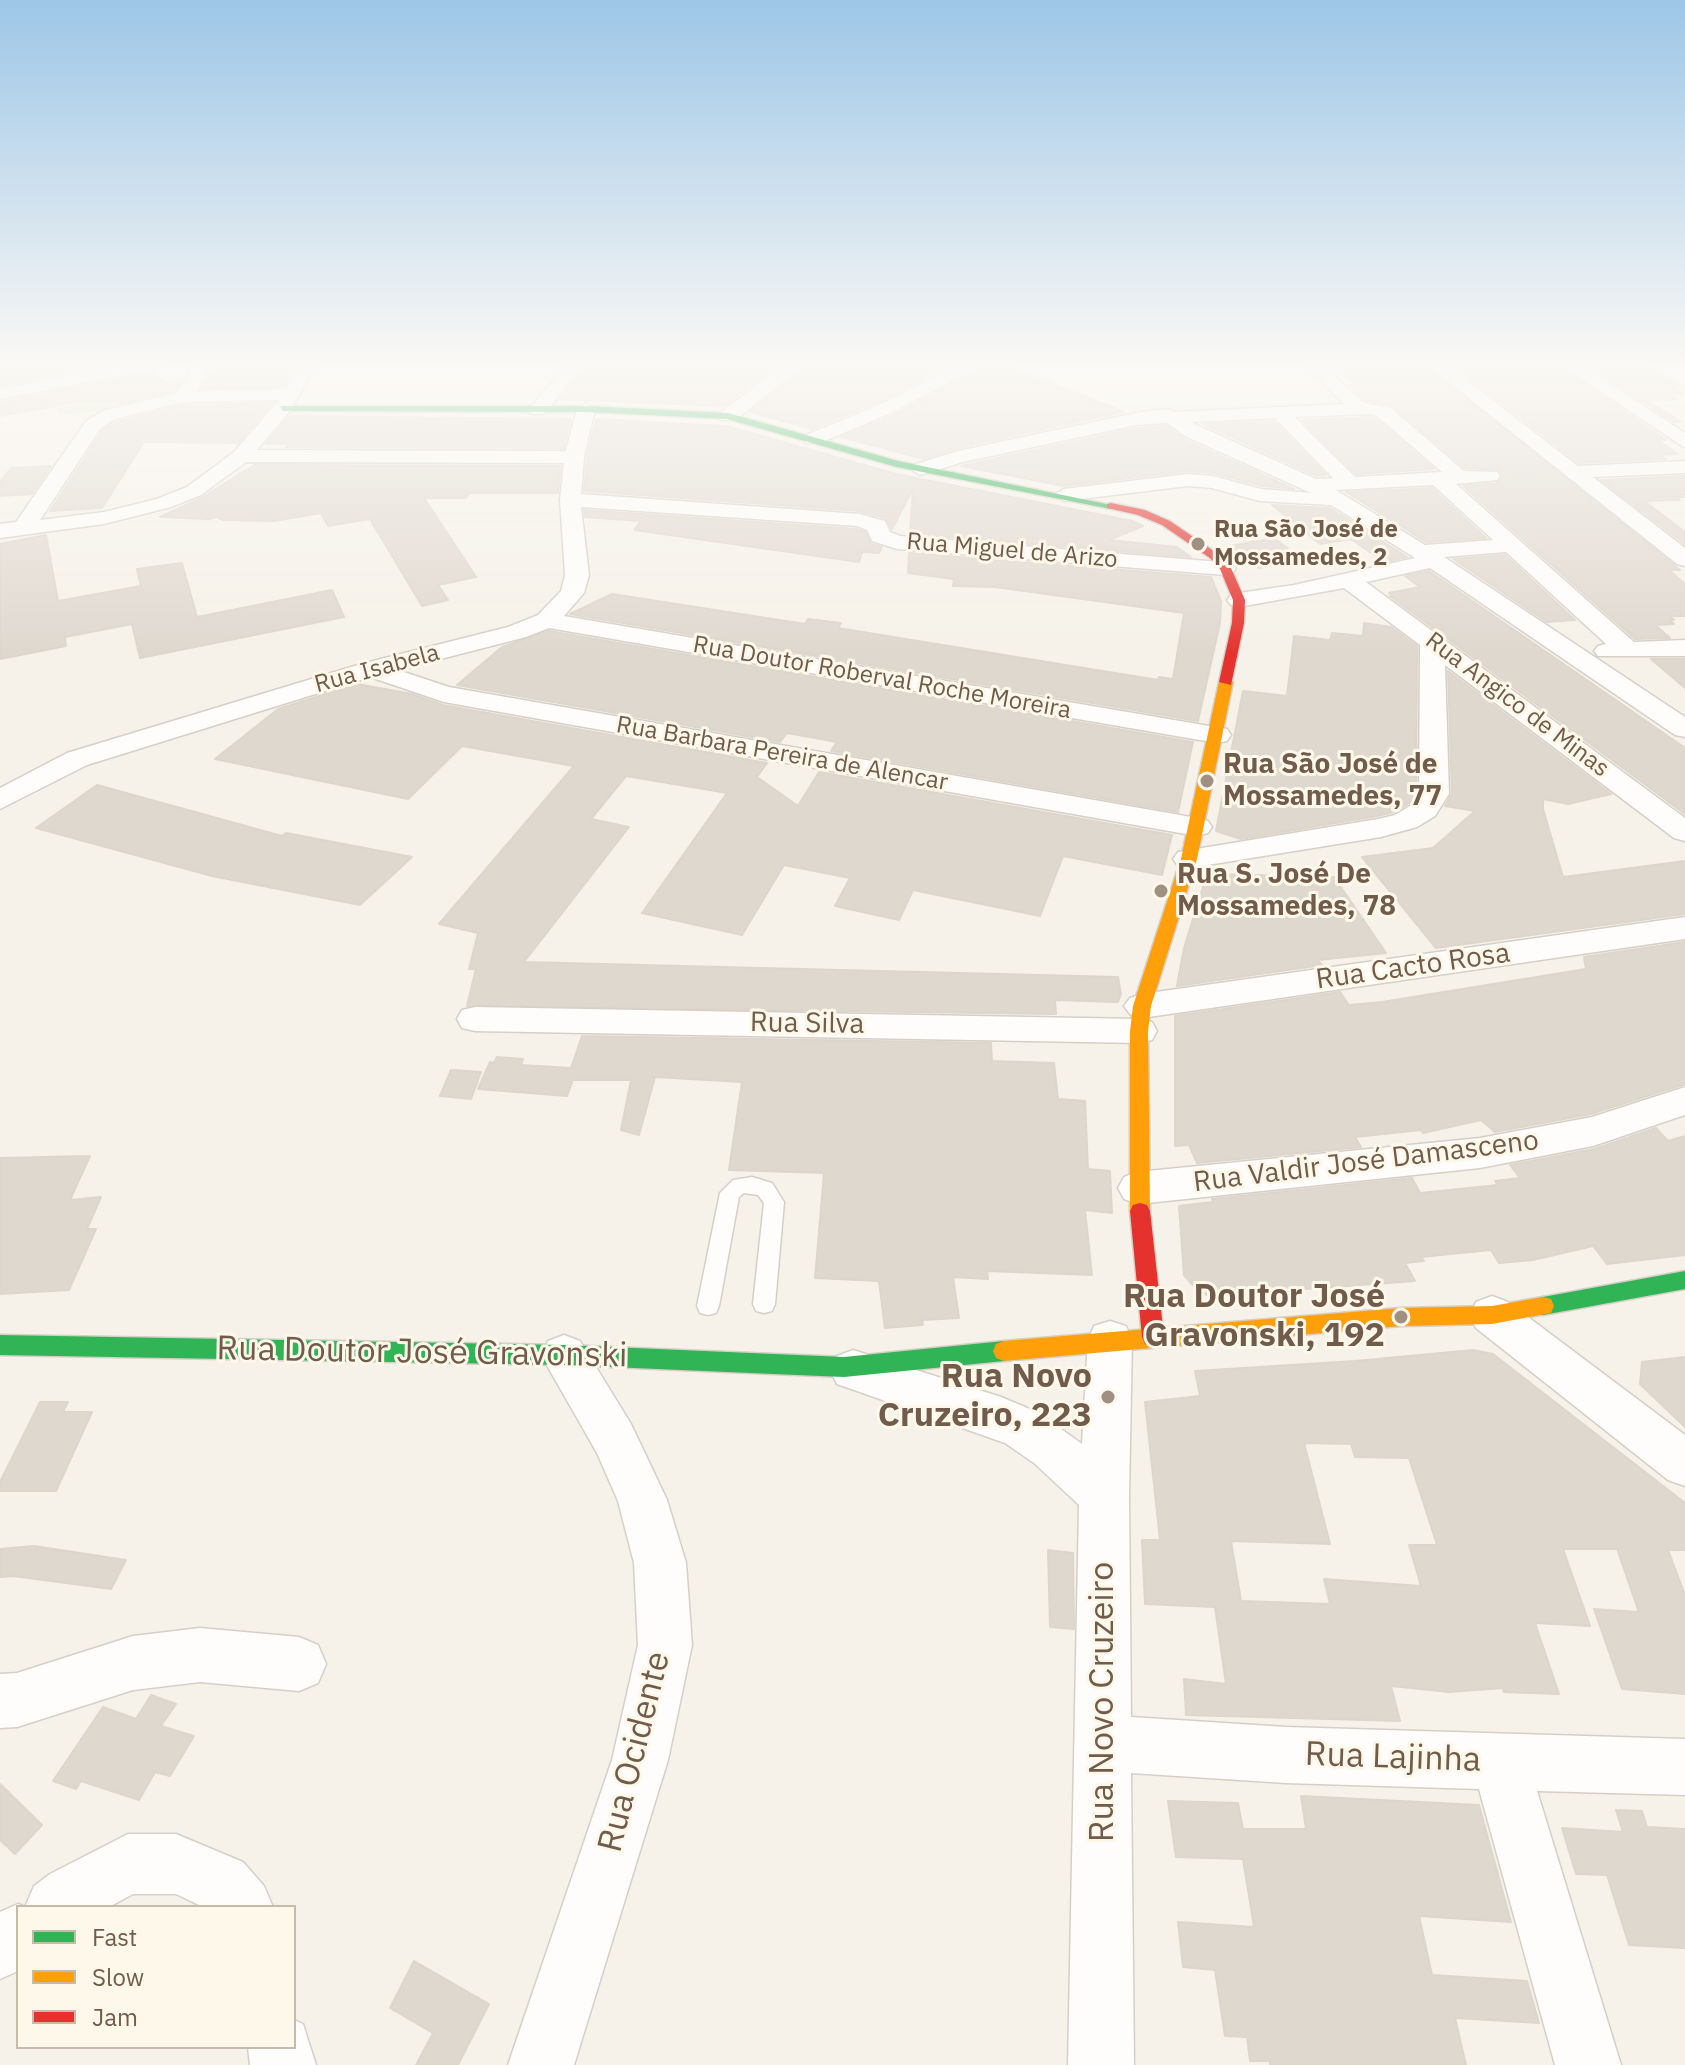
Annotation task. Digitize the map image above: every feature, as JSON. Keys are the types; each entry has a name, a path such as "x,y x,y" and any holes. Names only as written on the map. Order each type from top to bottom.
{"street":[{"path":"22,530 70,459"},
{"path":"0,531 104,518 164,503 194,491 236,459"},
{"name":"Rua Isabela","path":"0,800 77,759 370,669 507,635 547,620 572,593 577,575 570,500 574,459"},
{"path":"879,459 1141,512 1166,523 1214,556 1225,568 1239,600 1217,735 1197,827 1140,1018 1132,1338"},
{"path":"920,469 951,459"},
{"path":"1254,459 1313,485 1343,491"},
{"path":"1317,459 1343,491 1427,556 1685,729"},
{"path":"1431,459 1511,545 1628,650"},
{"path":"1558,459 1685,559"},
{"path":"1574,472 1685,467"},
{"path":"1064,495 1188,480 1213,482 1260,495 1343,491 1448,477 1490,476"},
{"name":"Rua Miguel de Arizo","path":"570,500 860,520 877,526 880,536 897,542 1225,568"},
{"path":"1239,600 1283,594 1427,556 1511,545"},
{"name":"Rua Angico de Minas","path":"1347,579 1685,832"},
{"name":"Rua Doutor Roberval Roche Moreira","path":"547,620 1217,735"},
{"path":"1189,859 1381,828 1406,821 1424,810 1434,794 1432,641"},
{"path":"1572,654 1685,648"},
{"name":"Rua Barbara Pereira de Alencar","path":"370,669 444,694 1197,827"},
{"name":"Rua Cacto Rosa","path":"1140,1018 1685,928"},
{"name":"Rua Silva","path":"475,1019 1140,1018"},
{"name":"Rua Valdir José Damasceno","path":"1138,1188 1480,1153 1593,1131 1685,1101"},
{"name":"Rua Doutor José Gravonski","path":"0,1345 564,1355 844,1367 1132,1338 1401,1317 1492,1315 1685,1280"},
{"path":"1492,1315 1685,1464"},
{"name":"Rua Novo Cruzeiro","path":"1101,2065 1104,1496 1132,1338"},
{"name":"Rua Ocidente","path":"541,2065 640,1760 665,1645 660,1563 642,1500 614,1439 564,1355"},
{"name":"Rua Doutor José Gravonski","path":"844,1367 984,1412 1022,1428 1063,1457 1104,1496"},
{"path":"0,1701 17,1700 133,1663 173,1658 200,1655 299,1664"},
{"name":"Rua Lajinha","path":"1102,1743 1286,1755 1685,1767"},
{"path":"1500,1761 1588,2065"},
{"path":"58,1905 128,1864 176,1864 222,1883 241,1905"}],"lane":[{"path":"708,1306 730,1193 740,1186 752,1185 765,1189 774,1202 764,1304"}],"path":[{"path":"1490,476 1574,472"}],"building":[{"path":"84,459 133,459 102,508 50,511"},
{"path":"587,459 844,459 896,474 1133,521 1143,526 1109,540 1177,547 1191,557 910,534 913,489 892,529 886,518 860,511 584,491"},
{"path":"992,459 1229,459 1294,489 1188,471 1064,486 961,466"},
{"path":"1281,459 1311,459 1326,475 1317,476"},
{"path":"1341,459 1423,459 1434,469 1356,474"},
{"path":"1455,459 1542,459 1680,570 1669,570 1685,584 1685,616 1670,616 1674,620 1669,620 1674,624 1655,625 1670,638 1635,639 1463,486 1497,483 1503,476 1499,470 1465,468"},
{"path":"1574,459 1657,459 1579,463"},
{"path":"254,465 561,466 558,493 470,493 466,498 424,498 476,577 438,585 448,600 422,606 370,519 328,526 321,513 274,521 160,517 203,497"},
{"path":"51,466 32,494 0,496 0,482 11,468"},
{"path":"1685,476 1685,494 1681,494 1684,497 1675,497 1680,500 1644,501 1685,532 1685,544 1601,480"},
{"path":"1432,488 1486,538 1426,542 1346,492"},
{"path":"1272,505 1330,508 1407,557 1384,562 1351,539 1320,544"},
{"path":"584,510 856,529 865,532 871,544 882,547 879,553 862,552 859,562 634,530 641,521 585,517"},
{"path":"46,535 58,601 141,586 137,569 182,563 197,617 332,590 344,617 140,658 132,624 65,637 66,646 0,659 0,544"},
{"path":"1274,538 1303,560 1259,568 1230,546"},
{"path":"909,553 1211,577 1221,601 1220,623 1198,721 570,614 612,594 805,624 808,619 841,623 838,628 1158,680 1159,677 1173,679 1184,613 995,587 953,586 954,579 908,573"},
{"path":"1505,555 1575,620 1547,622 1453,559"},
{"path":"1429,571 1685,748 1685,814 1390,596 1393,596 1389,593 1420,587 1405,576"},
{"path":"1364,623 1391,627 1417,646 1416,793 1411,802 1394,812 1377,816 1241,839 1216,831 1243,691 1287,696 1294,636 1330,640 1332,633 1363,636"},
{"path":"549,631 1193,742 1178,812 831,751 837,742 787,733 780,742 457,685 502,647"},
{"path":"1651,659 1685,659 1685,688"},
{"path":"1448,671 1611,794 1568,804 1543,799 1543,809 1563,877 1685,861 1685,914 1436,948 1362,857 1433,848 1475,811 1445,806 1452,794"},
{"path":"357,684 412,694 443,705 767,763 757,777 798,806 819,772 1172,835 1162,875 1063,856 1040,916 913,890 899,920 835,906 850,878 784,865 742,935 642,913 727,793 626,776 591,819 629,827 524,962 1118,977 1121,994 1118,1002 1055,1000 1056,1014 467,1006 476,969 469,969 478,933 439,924 574,766 462,746 408,799 215,759 278,709"},
{"path":"97,785 282,836 286,833 412,857 360,905 212,876 36,828"},
{"path":"1207,874 1334,877 1386,953 1318,960 1322,965 1177,986 1184,948"},
{"path":"1685,942 1685,1084 1591,1114 1495,1132 1481,1120 1423,1133 1421,1130 1355,1137 1361,1147 1197,1163 1189,1145 1175,1146 1175,1016 1340,992 1349,1005 1382,1002 1586,969 1584,957"},
{"path":"582,1036 991,1043 992,1061 1054,1063 1058,1099 1085,1101 1088,1169 1110,1171 1112,1213 1085,1210 1092,1275 987,1271 988,1279 953,1277 959,1318 922,1320 923,1325 885,1328 879,1281 815,1278 824,1173 729,1170 742,1082 655,1077 639,1135 621,1130 631,1080 573,1080 567,1096 478,1089 490,1062 494,1063 497,1057 523,1059 521,1065 571,1068"},
{"path":"451,1070 481,1072 471,1099 440,1096"},
{"path":"1656,1128 1668,1141 1685,1136 1685,1255 1607,1264 1593,1246 1533,1260 1499,1263 1491,1250 1421,1257 1424,1261 1405,1263 1415,1281 1210,1296 1199,1292 1184,1275 1179,1206 1213,1202 1212,1199 1412,1178 1420,1193 1498,1185 1495,1181 1520,1178 1510,1165 1594,1149"},
{"path":"90,1156 70,1200 101,1197 87,1229 96,1229 69,1290 0,1294 0,1158"},
{"path":"1473,1350 1493,1354 1685,1503 1685,1550 1668,1550 1685,1595 1685,1694 1622,1689 1594,1609 1639,1612 1617,1549 1563,1549 1590,1626 1535,1623 1559,1694 1504,1692 1503,1688 1449,1692 1391,1686 1400,1721 1186,1715 1184,1679 1226,1684 1215,1607 1145,1604 1142,1540 1160,1540 1145,1402 1200,1396 1195,1371","holes":["1304,1443 1351,1444 1355,1457 1409,1458 1437,1545 1409,1545 1421,1586 1324,1579 1330,1604 1241,1601 1231,1541 1330,1544"]},
{"path":"1685,1357 1685,1427 1640,1384 1642,1362"},
{"path":"40,1402 68,1402 63,1412 92,1412 56,1491 0,1491 0,1482"},
{"path":"34,1546 126,1560 111,1589 0,1577 0,1549"},
{"path":"1048,1550 1073,1553 1074,1629 1050,1627"},
{"path":"151,1695 176,1704 161,1726 194,1736 170,1776 155,1772 139,1800 81,1781 76,1789 53,1781 103,1707 136,1719"},
{"path":"0,1784 42,1825 15,1854 0,1840"},
{"path":"1301,1796 1479,1805 1511,1922 1419,1916 1432,1975 1527,1981 1539,2023 1455,2018 1466,2065 1270,2065 1270,2061 1250,2061 1247,2037 1225,2036 1215,1970 1183,1967 1178,1922 1254,1927 1243,1859 1176,1857 1168,1801 1238,1803 1243,1829 1306,1829"},
{"path":"1616,1810 1642,1811 1647,1827 1685,1829 1685,1948 1629,1945 1607,1875 1576,1874 1562,1828 1623,1832"},
{"path":"414,1961 489,2004 458,2065 416,2065 433,2033 390,2008"}],"traffic: fast":[{"path":"881,459 1111,506"},
{"path":"1543,1306 1685,1280"},
{"path":"0,1345 564,1355 844,1367 1004,1351"}],"traffic: slow":[{"path":"1140,1211 1139,1031 1142,1006 1189,859 1226,682"},
{"path":"1004,1351 1401,1317 1492,1315 1543,1306"}],"traffic: jam":[{"path":"1111,506 1141,512 1166,523 1214,556 1225,568 1239,600 1238,623 1226,682"},
{"path":"1140,1211 1153,1337"}],"place":[{"name":"Rua São José de Mossamedes, 2","path":"1198,544"},
{"name":"Rua São José de Mossamedes, 77","path":"1207,781"},
{"name":"Rua S. José De Mossamedes, 78","path":"1161,891"},
{"name":"Rua Doutor José Gravonski, 192","path":"1401,1317"},
{"name":"Rua Novo Cruzeiro, 223","path":"1108,1397"}]}
